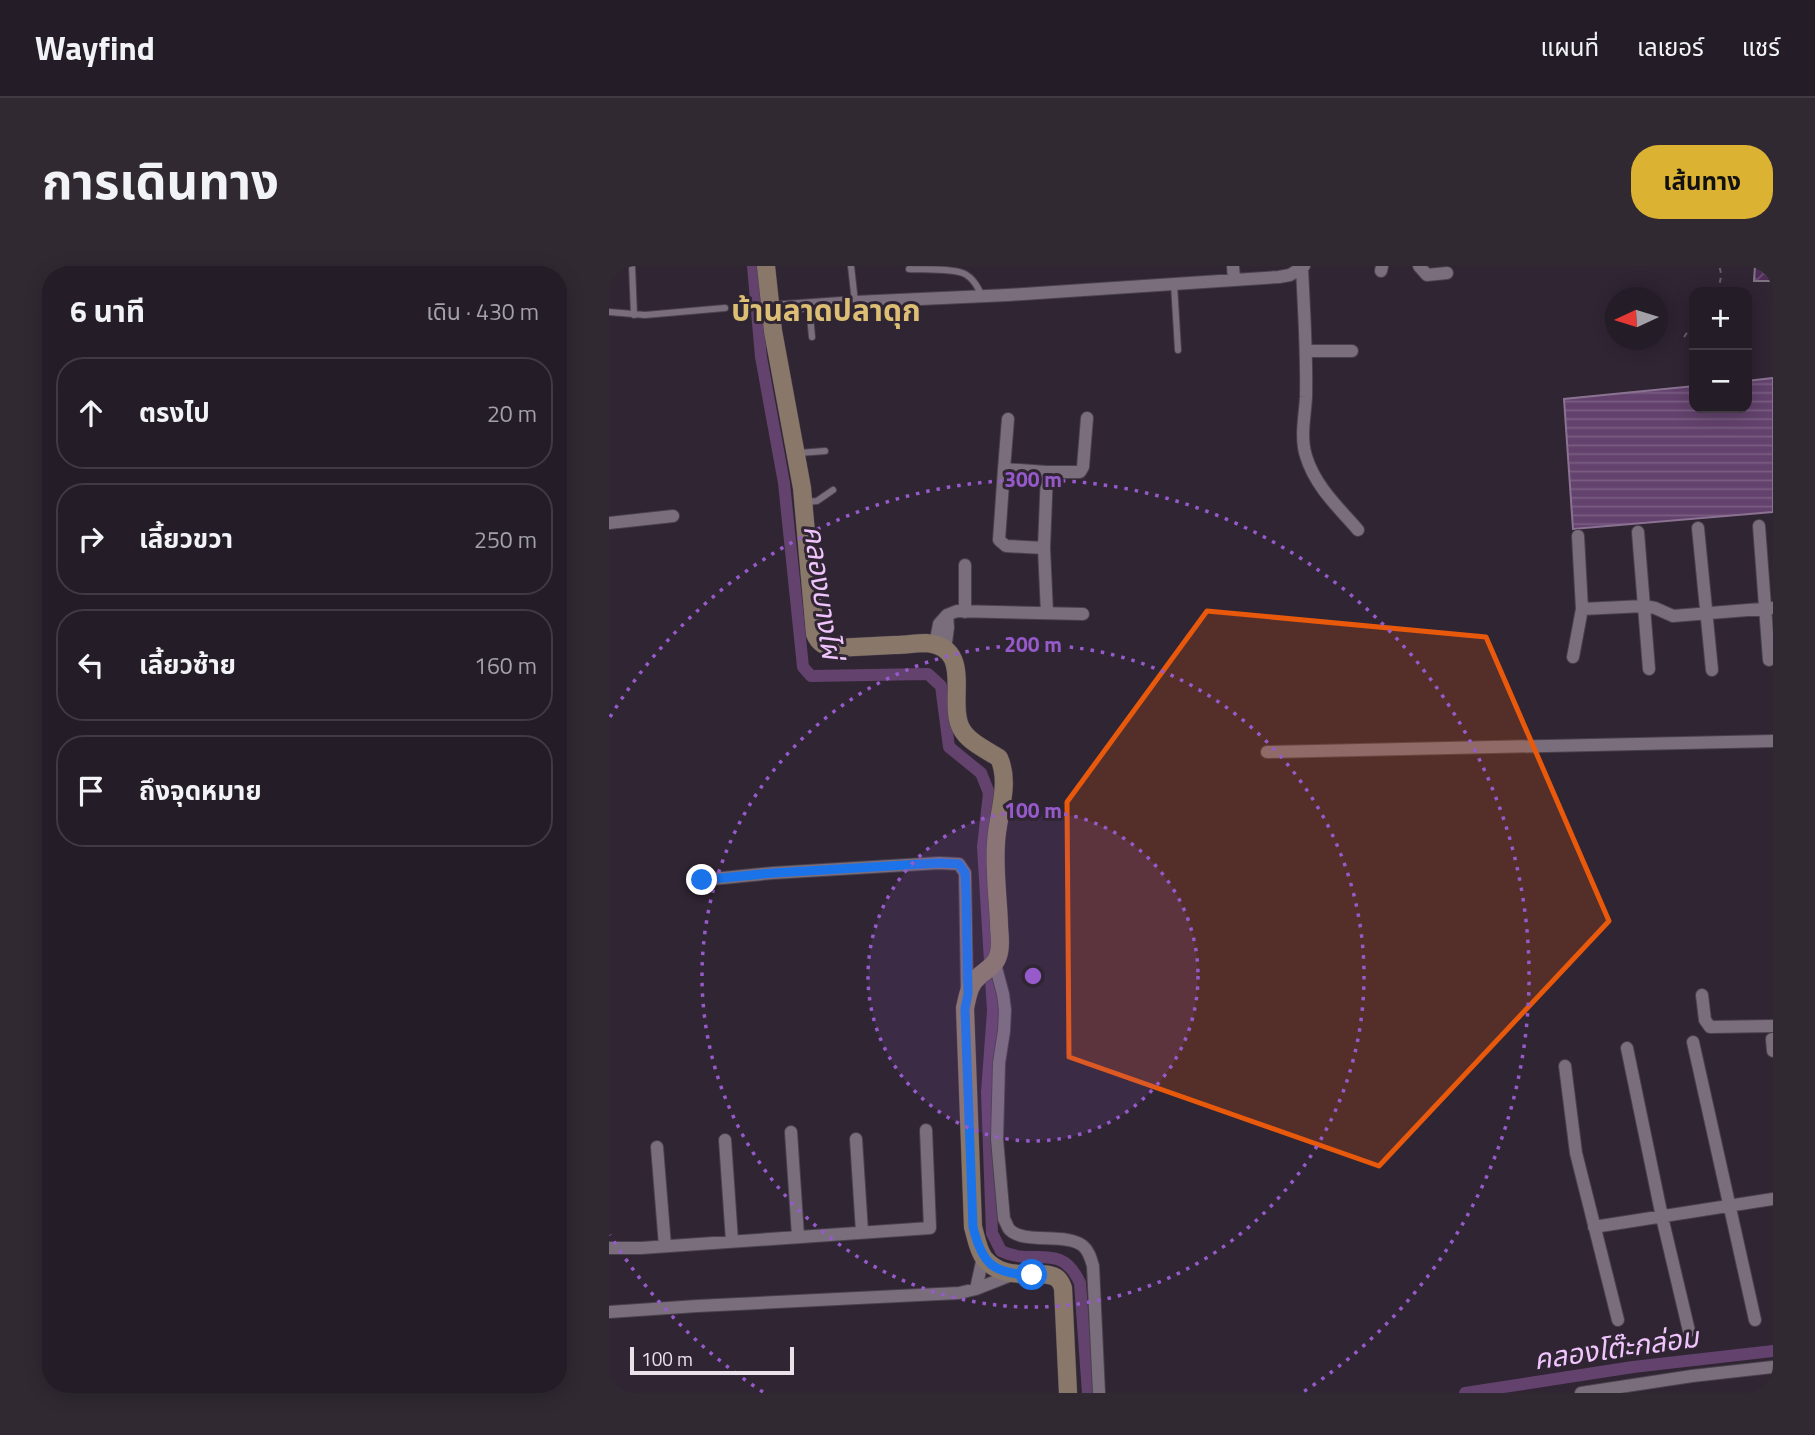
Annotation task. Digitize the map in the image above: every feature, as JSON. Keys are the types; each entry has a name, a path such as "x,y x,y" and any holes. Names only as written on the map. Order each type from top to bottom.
{"street":[{"path":"767,266 773,331 797,453 815,634 818,641 835,648 926,643 940,648 952,658 956,666 960,726 974,741 999,758 1002,767 1004,784 995,861 1000,949 989,969 973,983 968,994"},
{"path":"1233,266 1234,280"},
{"path":"1419,266 1427,275 1447,273"},
{"path":"771,308 1234,280 1290,275 1303,267 1306,351 1304,445 1318,484 1358,530"},
{"path":"1306,351 1352,351"},
{"path":"1004,469 1080,472 1083,467 1087,418"},
{"path":"1008,419 999,540 1006,546 1044,548"},
{"path":"1047,472 1044,548 1047,613"},
{"path":"609,523 673,516"},
{"path":"1759,526 1769,609 1769,660"},
{"path":"1698,527 1712,670"},
{"path":"1638,532 1649,669"},
{"path":"1573,657 1582,609 1578,537"},
{"path":"965,565 965,612"},
{"path":"1582,609 1644,606 1673,616 1769,609"},
{"path":"940,648 949,627 947,615 957,611 1083,614"},
{"path":"1267,751 1773,741"},
{"path":"702,880 773,873 959,864 965,873 966,892 968,994 965,1009 973,1227 983,1257 993,1266 1014,1274 1052,1275 1059,1280 1063,1288 1068,1393"},
{"path":"989,969 1003,994 1005,1010 999,1063 997,1139 1004,1219 1010,1230 1016,1234 1073,1241 1087,1251 1093,1266 1099,1393"},
{"path":"1702,995 1705,1020 1710,1027 1773,1039"},
{"path":"1693,1042 1755,1320"},
{"path":"1627,1048 1689,1331"},
{"path":"1565,1066 1576,1153 1618,1320"},
{"path":"609,1248 930,1227 926,1130"},
{"path":"791,1132 798,1236"},
{"path":"856,1139 862,1232"},
{"path":"725,1140 731,1241"},
{"path":"657,1147 665,1246"},
{"path":"1594,1227 1773,1199"},
{"path":"976,1289 983,1257"},
{"path":"609,1312 960,1293 1014,1274"},
{"path":"1581,1393 1658,1387 1773,1367"}],"lane":[{"path":"632,266 634,315"},
{"path":"851,266 855,302"},
{"path":"909,270 965,274 976,284 982,296"},
{"path":"1174,284 1178,350"},
{"path":"810,305 812,337"},
{"path":"609,312 634,315 725,309"},
{"path":"797,453 824,452"},
{"path":"803,502 817,501 833,490"}],"path":[{"path":"1718,287 1722,271 1719,266"},
{"path":"1684,337 1689,330"}],"highlighted area":[{"path":"1207,611 1486,637 1609,921 1379,1166 1069,1057 1067,802"}],"shaded area":[{"path":"1773,378 1773,512 1573,529 1564,399 1689,386 1689,413 1752,413 1752,380"}],"building":[{"path":"1755,266 1773,266 1773,281 1754,281"}],"waterway":[{"name":"คลองบางไผ่","path":"753,266 761,357 784,483 803,667 811,676 928,674 941,686 949,747 981,773 989,793 983,847 993,1011 987,1092 992,1233 1001,1251 1025,1257 1056,1259 1073,1270 1080,1283 1088,1393"},
{"name":"คลองโต๊ะกล่อม","path":"1465,1393 1633,1367 1773,1351"}],"district":[{"name":"บ้านลาดปลาดุก","path":"826,311"}],"route":[{"path":"702,880 773,873 959,864 965,873 966,892 968,994 965,1009 973,1227 983,1257 993,1266 1014,1274 1032,1275"}]}
